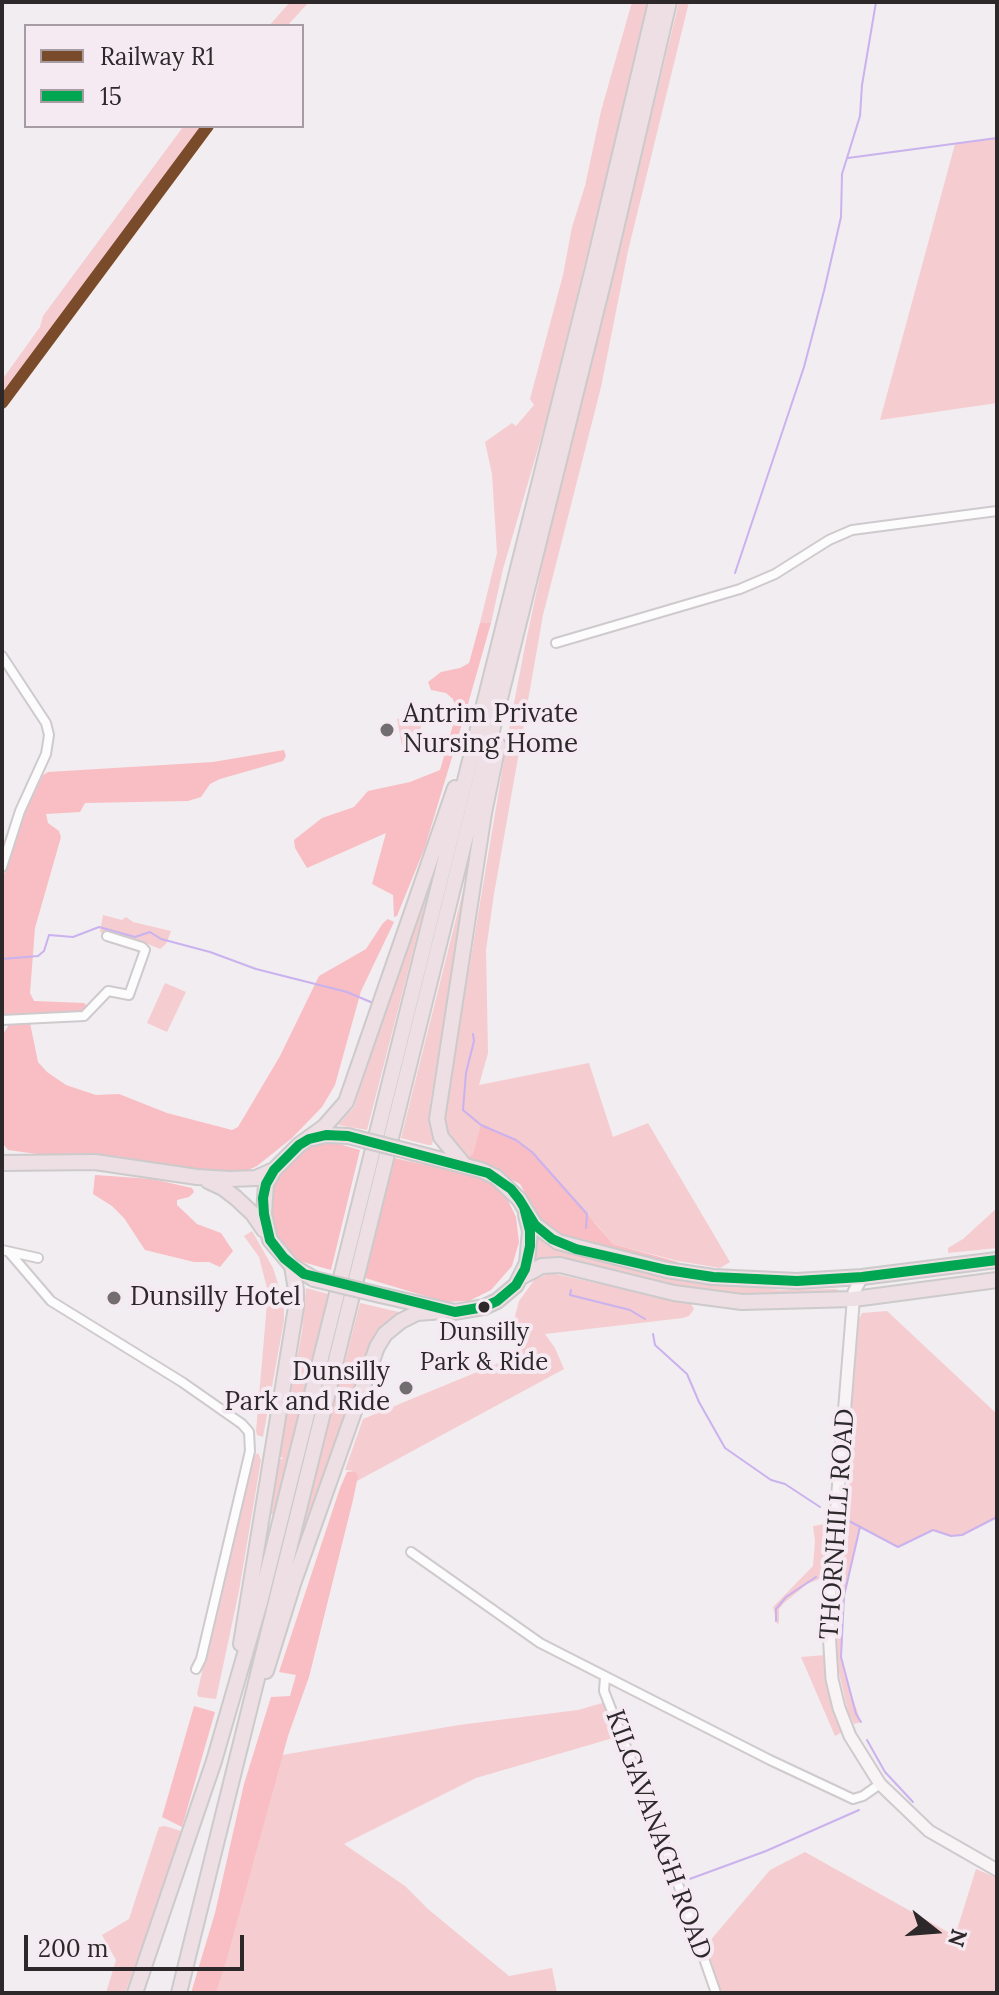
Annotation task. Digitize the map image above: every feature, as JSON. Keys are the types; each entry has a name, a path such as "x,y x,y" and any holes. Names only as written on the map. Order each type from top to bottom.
{"highway":[{"path":"135,1993 190,1835 274,1551 656,2"},
{"path":"179,1993 669,2"},
{"path":"465,1166 441,1137 437,1119 439,1100 484,813 538,544"},
{"path":"270,1240 264,1214 266,1184 274,1170 338,1113 350,1091 454,790 506,615"},
{"path":"309,1139 326,1135 348,1136 488,1173 501,1180 515,1194 545,1235 576,1249 686,1273 838,1286 854,1295"},
{"path":"2,1163 95,1162 197,1177 248,1179 274,1170"},
{"path":"197,1177 223,1188 236,1198 253,1214 292,1266 314,1279 444,1311"},
{"path":"247,1718 272,1656 293,1584 377,1347 385,1334 417,1313 462,1312 484,1307 511,1291 521,1277 530,1246 524,1207"},
{"path":"767,1281 862,1277 997,1260"},
{"path":"521,1277 536,1268 553,1264 674,1293 742,1302 854,1295 997,1280"},
{"path":"231,1704 296,1307 292,1266"}],"street":[{"path":"556,643 740,589 775,574 829,540 852,530 997,511"},
{"path":"2,656 41,714 49,735 46,754 20,811 2,867"},
{"path":"2,1020 84,1016 108,991 129,995 145,950 107,936"},
{"path":"6,1251 38,1258"},
{"path":"6,1251 51,1301 182,1382 249,1432 250,1451 201,1659 196,1669"},
{"path":"854,1295 862,1277"},
{"name":"THORNHILL ROAD","path":"854,1295 828,1638 832,1679 839,1708 855,1746 880,1784 929,1831 997,1870"},
{"name":"KILGAVANAGH ROAD","path":"411,1552 540,1643 605,1677 848,1797 858,1798 880,1784"},
{"name":"KILGAVANAGH ROAD","path":"605,1677 604,1691 663,1841 716,1993"}],"shaded area":[{"path":"290,2 309,2 289,24 271,24"},
{"path":"632,2 647,2 615,141 546,421 503,569 491,623 480,623 497,553 492,474 485,442 512,423 516,426 534,405 530,399 585,186 601,111"},
{"path":"679,2 689,2 628,251 601,387 543,615 486,950 488,1053 479,1085 589,1063 613,1137 648,1123 730,1262 720,1268 613,1244 595,1223 473,1154 468,1157 446,1132 445,1112 526,641"},
{"path":"182,128 202,128 2,397 2,380 40,327 43,316"},
{"path":"997,138 997,403 880,420 955,144"},
{"path":"480,623 491,623 468,704 425,847 394,917 393,895 372,884 386,833 307,868 295,848 294,840 322,818 354,807 368,791 410,782 440,770 457,711 453,699 446,693 431,690 428,682 441,672 469,663"},
{"path":"424,715 420,731 422,743 402,746 397,719"},
{"path":"284,750 286,756 283,761 220,779 210,784 201,797 188,801 85,803 80,812 46,814 48,823 59,831 61,837 35,928 30,993 34,1001 84,1003 88,1007 87,1011 69,1015 2,1017 2,881 20,824 43,775 48,772 213,762"},
{"path":"437,858 367,1130 338,1125 354,1107"},
{"path":"471,859 430,1104 433,1140 432,1145 428,1145 401,1138"},
{"path":"103,915 122,920 126,917 133,922 171,931 166,944 160,949 100,932"},
{"path":"388,919 394,922 361,991 335,1085 322,1107 292,1138 257,1166 244,1172 218,1173 115,1156 37,1154 8,1150 4,1145 2,1035 9,1025 22,1023 30,1023 38,1062 66,1085 96,1095 119,1094 167,1113 232,1130 238,1127 280,1056 319,976 366,949"},
{"path":"165,983 186,992 167,1032 147,1023"},
{"path":"481,1125 516,1140 532,1152 613,1244 678,1262 678,1266 567,1239 551,1230 537,1214 520,1184 468,1157 473,1154"},
{"path":"325,1140 360,1150 331,1270 292,1259 272,1232 268,1198 276,1174 308,1145"},
{"path":"394,1158 486,1178 505,1194 516,1217 519,1242 512,1266 491,1290 469,1301 445,1302 365,1278"},
{"path":"95,1175 152,1179 192,1188 194,1192 177,1200 177,1205 197,1224 221,1233 233,1251 220,1267 209,1262 194,1262 145,1250 124,1218 93,1194"},
{"path":"997,1208 997,1248 948,1253 948,1248 963,1239"},
{"path":"252,1231 273,1268 284,1303 284,1320 263,1437 256,1431 268,1292 259,1257 244,1236"},
{"path":"537,1235 555,1247 670,1275 779,1290 836,1289 845,1294 738,1293 688,1288 545,1259 533,1262"},
{"path":"551,1273 691,1304 694,1309 683,1318 545,1334 564,1369 357,1481 355,1471 345,1470 363,1419 516,1356 514,1320 519,1301 535,1279"},
{"path":"306,1288 328,1294 274,1515 269,1514 279,1460 284,1458 280,1454 302,1331"},
{"path":"360,1303 399,1312 309,1527 303,1525"},
{"path":"887,1311 997,1414 997,1517 962,1535 951,1536 934,1530 898,1547 860,1528 844,1596 841,1627 841,1657 845,1676 861,1722 854,1724 848,1712 836,1660 835,1623 843,1526 849,1521 850,1417 859,1319 862,1313"},
{"path":"258,1453 261,1460 239,1591 216,1699 199,1697 197,1694 251,1459"},
{"path":"355,1471 358,1476 353,1500 309,1677 288,1736 227,1958 216,1993 191,1993 215,1913 244,1784 271,1697 290,1696 296,1675 279,1672 340,1488 347,1472"},
{"path":"832,1523 827,1576 807,1584 784,1603 779,1609 777,1624 773,1607 813,1566 813,1526"},
{"path":"825,1655 833,1701 844,1731 835,1736 801,1657"},
{"path":"606,1702 620,1736 476,1778 344,1844 405,1886 509,1976 552,1968 557,1993 216,1993 282,1755 459,1725 578,1710"},
{"path":"194,1706 215,1712 182,1827 162,1817"},
{"path":"159,1827 181,1831 157,1906 125,1993 106,1993 116,1960 102,1935 129,1919"},
{"path":"805,1852 955,1936 976,1869 997,1878 997,1993 721,1993 705,1942 709,1942 770,1870"}],"waterway":[{"path":"735,573 804,367 824,291 841,217 842,174 860,116 876,2"},
{"path":"848,158 997,138"},
{"path":"2,959 38,956 44,951 49,935 73,937 99,927 135,937 150,932 161,939 256,969 347,992 373,1003"},
{"path":"473,1034 463,1110 481,1125 516,1140 532,1152 587,1214 586,1228"},
{"path":"571,1290 570,1295 630,1310 645,1319"},
{"path":"653,1334 655,1345 687,1374 725,1448 771,1480 785,1484 820,1507"},
{"path":"849,1521 898,1547 933,1530 951,1536 962,1535 997,1517"},
{"path":"860,1527 844,1596 841,1657 856,1714 861,1722"},
{"path":"776,1621 776,1609 786,1597 816,1577"},
{"path":"867,1740 885,1772 913,1802"},
{"path":"687,1880 766,1851 859,1810"}],"rail line":[{"name":"R1","path":"2,403 207,128"}],"transit line":[{"name":"15","path":"524,1207 530,1231 530,1246 525,1269 516,1285 497,1301 484,1307 455,1312 304,1274 284,1258 270,1240 263,1198 274,1170 299,1145 326,1135 348,1136 488,1173 511,1189 519,1199 535,1225 552,1239 576,1249 667,1270 713,1277 797,1281 862,1277 997,1260"}],"place":[{"name":"Antrim Private Nursing Home","path":"387,730"},
{"name":"Dunsilly Hotel","path":"114,1298"},
{"name":"Dunsilly Park & Ride","path":"484,1307"},
{"name":"Dunsilly Park and Ride","path":"406,1388"}]}
